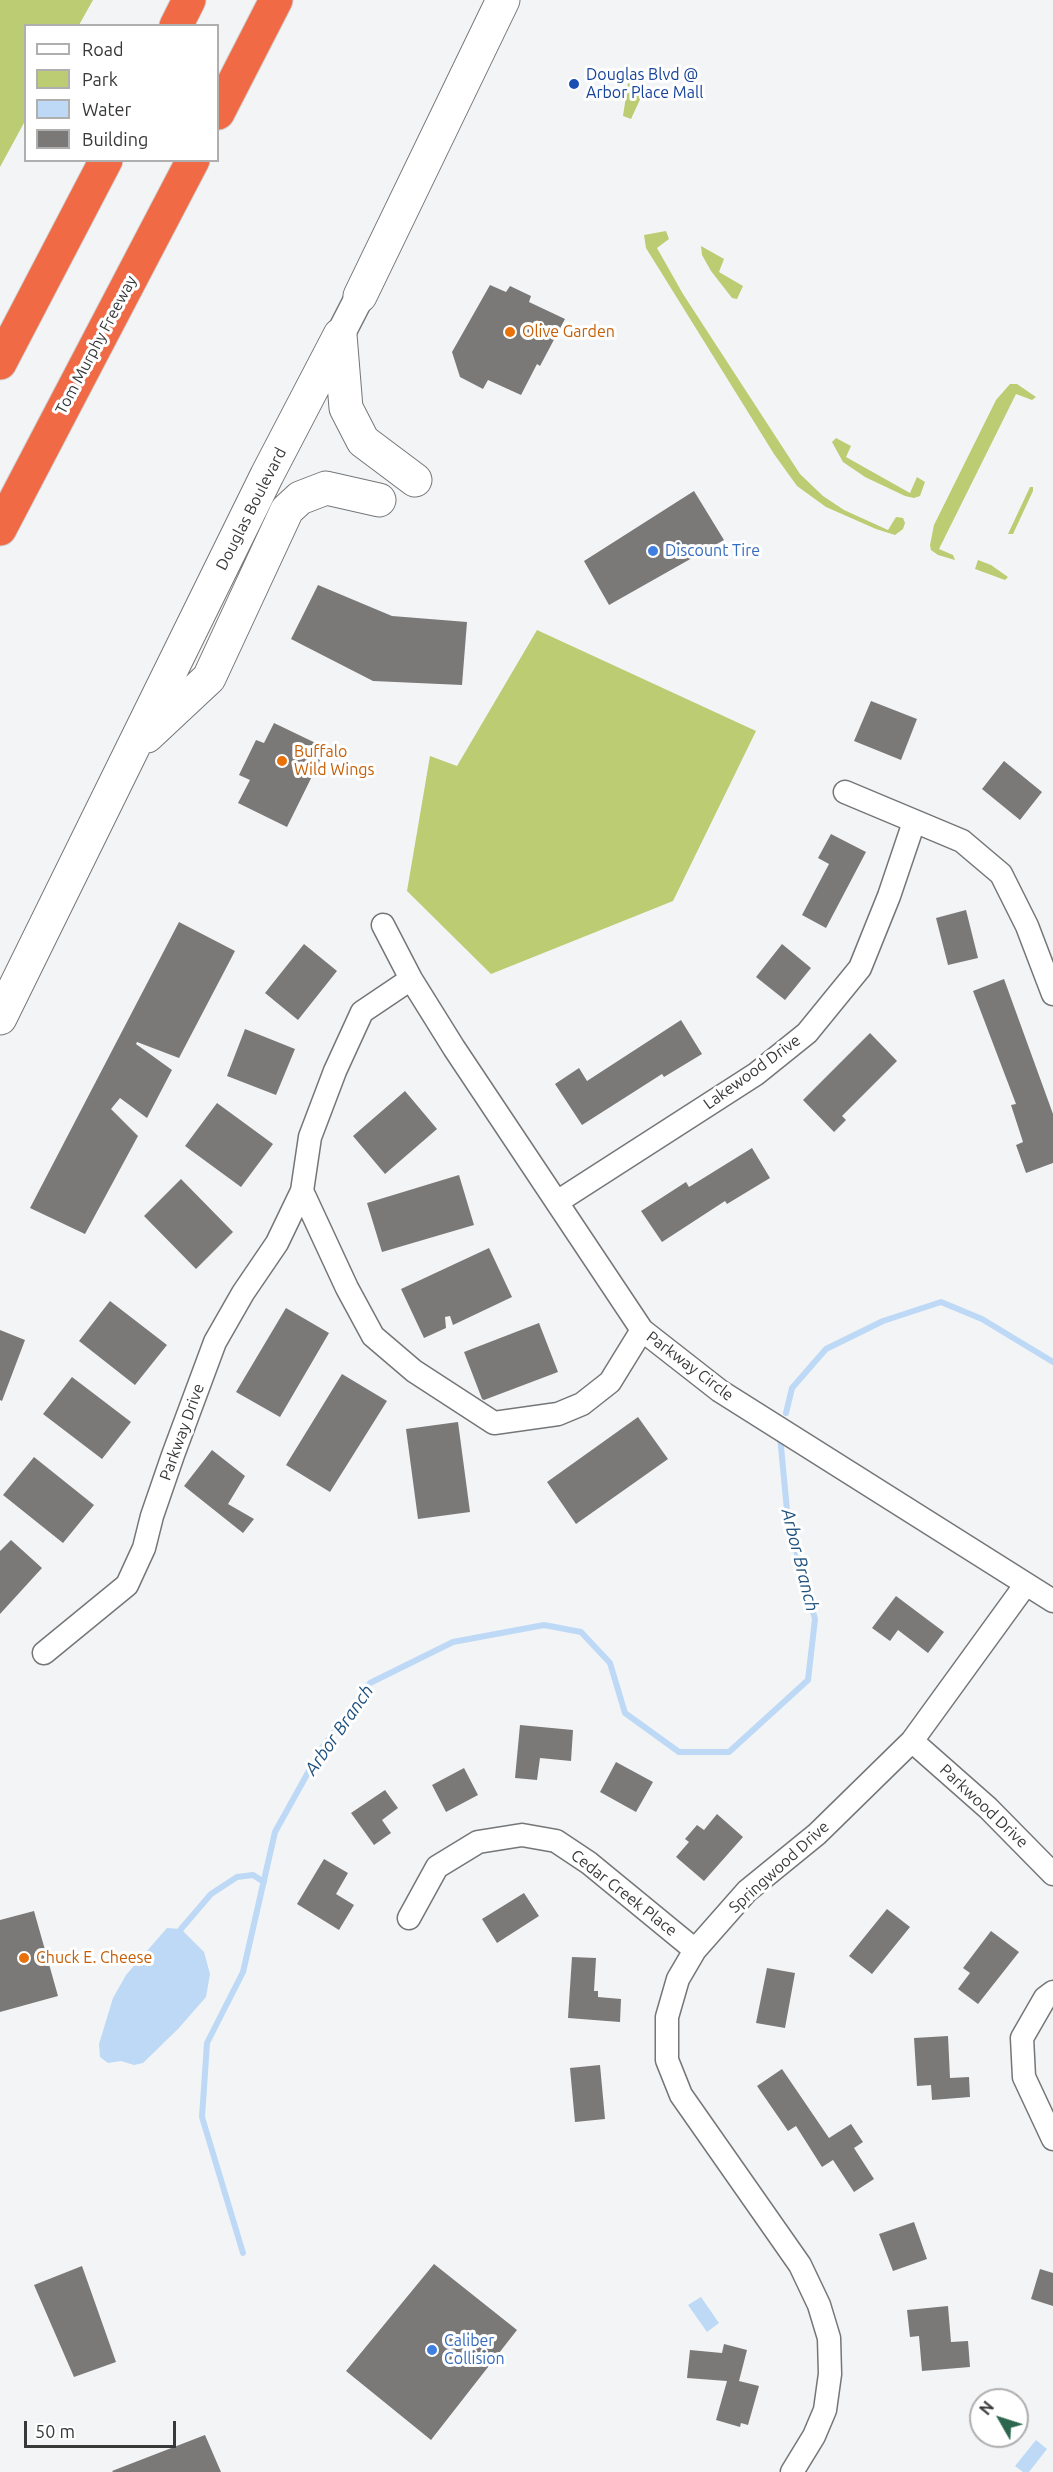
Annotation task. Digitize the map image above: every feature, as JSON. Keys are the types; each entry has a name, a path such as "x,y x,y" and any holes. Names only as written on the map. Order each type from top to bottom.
{"highway":[{"path":"177,24 189,0"},
{"path":"219,111 276,0"},
{"path":"0,363 105,162"},
{"name":"Tom Murphy Freeway","path":"0,529 192,162"}],"main road":[{"name":"Douglas Boulevard","path":"360,296 503,0"},
{"name":"Douglas Boulevard","path":"0,1018 262,485 340,335"},
{"path":"340,335 346,408 363,441 416,480"},
{"path":"132,750 209,678 287,510 300,498 326,488 379,500"}],"street":[{"name":"Douglas Boulevard","path":"340,335 360,296"},
{"path":"845,792 962,841 1001,874 1027,926 1053,994"},
{"name":"Lakewood Drive","path":"557,1202 756,1074 807,1033 860,968 889,896 914,822"},
{"name":"Parkway Circle","path":"383,925 411,979 642,1330 720,1391 1053,1601"},
{"name":"Parkway Drive","path":"44,1653 127,1585 144,1548 169,1465 215,1342 243,1293 276,1243 302,1191 310,1137 335,1071 362,1012 411,979"},
{"path":"302,1191 347,1288 373,1336 414,1371 494,1423 558,1414 582,1404 610,1382 642,1330"},
{"name":"Springwood Drive","path":"792,2472 814,2436 825,2410 830,2374 829,2338 819,2305 800,2265 687,2104 667,2060 668,2017 672,1998 678,1979 695,1950 747,1891 817,1834 912,1740 1026,1584"},
{"name":"Parkwood Drive","path":"912,1740 988,1808 1053,1874"},
{"name":"Cedar Creek Place","path":"408,1918 437,1867 478,1842 522,1835 556,1841 589,1863 695,1950"},
{"path":"1053,1992 1045,1998 1022,2038 1024,2077 1053,2139"}],"green space":[{"path":"0,0 93,0 80,24 24,24 24,123 0,167"},
{"path":"628,83 643,93 631,119 623,116"},
{"path":"666,231 669,239 657,248 683,294 800,474 823,496 844,510 888,530 896,517 903,518 905,523 903,529 895,535 876,529 826,507 797,486 774,454 646,248 644,235"},
{"path":"701,246 724,259 719,272 743,286 737,299 732,298 711,271 702,255"},
{"path":"1010,384 1017,384 1036,397 1032,400 1016,394 939,549 953,555 955,560 938,555 931,550 930,545 934,525 996,400"},
{"path":"836,438 851,446 846,457 910,493 917,477 925,482 920,496 914,498 905,496 865,477 843,462 832,442"},
{"path":"1030,487 1033,487 1033,491 1013,534 1008,534"},
{"path":"978,560 991,565 1008,577 1005,580 975,569"},
{"path":"537,630 756,731 673,901 491,974 407,891 430,756 457,766"}],"water":[{"path":"167,1928 181,1929 204,1952 210,1974 206,1997 178,2029 143,2063 134,2065 121,2061 108,2063 100,2057 99,2044 113,1998 126,1975"},
{"path":"701,2297 719,2323 707,2332 688,2305"},
{"path":"1036,2440 1047,2449 1029,2472 1023,2472 1015,2466"}],"building":[{"name":"Olive Garden","path":"490,285 506,292 510,286 531,296 529,302 565,319 540,366 537,364 521,395 488,380 483,389 460,377 452,352"},
{"name":"Discount Tire","path":"694,491 724,540 609,605 584,561"},
{"path":"318,585 392,616 467,622 462,685 373,681 291,639"},
{"path":"871,701 917,719 901,760 854,741"},
{"name":"Buffalo Wild Wings","path":"274,723 326,748 287,827 238,803 250,780 239,775 256,740 264,743"},
{"path":"1004,761 1042,792 1020,820 982,789"},
{"path":"831,834 866,852 826,928 802,915 829,864 818,858"},
{"path":"966,910 978,958 948,965 936,918"},
{"path":"179,922 235,951 179,1058 137,1042 136,1044 172,1070 147,1118 120,1098 111,1109 138,1136 85,1234 30,1208"},
{"path":"304,944 337,971 298,1020 265,993"},
{"path":"782,944 811,968 785,1000 756,977"},
{"path":"1004,979 1053,1114 1053,1163 1026,1173 1016,1145 1023,1142 1011,1105 1016,1104 973,991"},
{"path":"681,1020 702,1054 664,1077 662,1074 582,1125 555,1084 579,1068 587,1081"},
{"path":"245,1029 295,1049 276,1095 227,1076"},
{"path":"870,1033 897,1061 842,1116 846,1120 834,1132 803,1100"},
{"path":"405,1091 437,1129 385,1174 353,1136"},
{"path":"217,1103 273,1144 241,1187 185,1146"},
{"path":"752,1148 770,1178 727,1204 725,1201 662,1242 641,1211 686,1182 689,1187"},
{"path":"459,1175 474,1225 382,1252 367,1203"},
{"path":"181,1179 233,1232 196,1269 144,1216"},
{"path":"489,1248 512,1297 453,1325 450,1316 445,1317 446,1328 424,1338 401,1289"},
{"path":"110,1301 167,1345 135,1385 79,1341"},
{"path":"286,1308 329,1333 280,1417 236,1392"},
{"path":"539,1323 558,1372 482,1399 464,1352"},
{"path":"0,1330 25,1340 2,1401 0,1400"},
{"path":"342,1374 387,1401 330,1492 286,1465"},
{"path":"72,1377 131,1422 102,1459 43,1414"},
{"path":"638,1417 668,1459 576,1524 547,1482"},
{"path":"458,1422 470,1512 418,1519 406,1429"},
{"path":"212,1450 245,1476 228,1504 254,1519 243,1533 184,1486"},
{"path":"34,1457 94,1505 63,1543 3,1495"},
{"path":"11,1540 42,1568 0,1614 0,1551"},
{"path":"896,1596 944,1632 928,1653 898,1630 890,1641 872,1628"},
{"path":"520,1725 573,1730 571,1761 540,1758 537,1780 515,1778"},
{"path":"616,1762 653,1782 636,1812 600,1792"},
{"path":"464,1768 478,1795 446,1812 432,1785"},
{"path":"385,1790 398,1808 382,1820 391,1833 374,1845 351,1813"},
{"path":"717,1814 743,1837 704,1881 676,1857 689,1842 685,1839 697,1825 704,1830"},
{"path":"324,1859 348,1873 336,1894 354,1905 339,1930 297,1904"},
{"path":"524,1893 539,1916 497,1943 482,1919"},
{"path":"887,1909 910,1927 872,1974 849,1956"},
{"name":"Chuck E. Cheese","path":"34,1911 58,1996 0,2012 0,1920"},
{"path":"991,1931 1019,1952 978,2004 958,1989 970,1973 963,1968"},
{"path":"572,1957 596,1958 594,1991 598,1991 598,1997 621,1999 620,2022 568,2018"},
{"path":"767,1968 795,1973 785,2028 756,2023"},
{"path":"948,2036 950,2078 969,2077 970,2097 932,2100 931,2085 917,2086 914,2038"},
{"path":"600,2065 605,2119 575,2122 570,2068"},
{"path":"782,2069 829,2138 851,2124 863,2142 854,2148 874,2179 854,2192 833,2160 822,2167 796,2126 788,2131 757,2086"},
{"path":"914,2222 927,2259 893,2271 879,2234"},
{"name":"Caliber Collision","path":"434,2264 517,2330 431,2440 346,2371"},
{"path":"82,2266 116,2362 74,2377 34,2285"},
{"path":"1040,2269 1053,2273 1053,2306 1031,2299"},
{"path":"948,2306 951,2342 968,2341 970,2367 922,2371 919,2336 910,2337 907,2310"},
{"path":"724,2344 747,2350 739,2381 759,2386 748,2425 741,2423 740,2427 716,2420 727,2381 687,2378 690,2350 722,2353"},
{"path":"205,2435 221,2472 112,2471"}],"waterway":[{"name":"Arbor Branch","path":"786,1413 792,1388 826,1349 883,1321 941,1302 982,1319 1053,1362"},
{"name":"Arbor Branch","path":"243,2253 202,2117 207,2043 243,1972 275,1832 320,1751 370,1683 453,1642 544,1625 581,1632 610,1663 625,1713 679,1752 729,1752 808,1680 815,1619 788,1521 780,1436"},
{"path":"181,1929 211,1894 237,1877 253,1875 264,1882"}],"place":[{"name":"Douglas Blvd @ Arbor Place Mall","path":"574,84"},
{"name":"Olive Garden","path":"510,332"},
{"name":"Discount Tire","path":"653,551"},
{"name":"Buffalo Wild Wings","path":"282,761"},
{"name":"Chuck E. Cheese","path":"24,1958"},
{"name":"Caliber Collision","path":"432,2350"}]}
